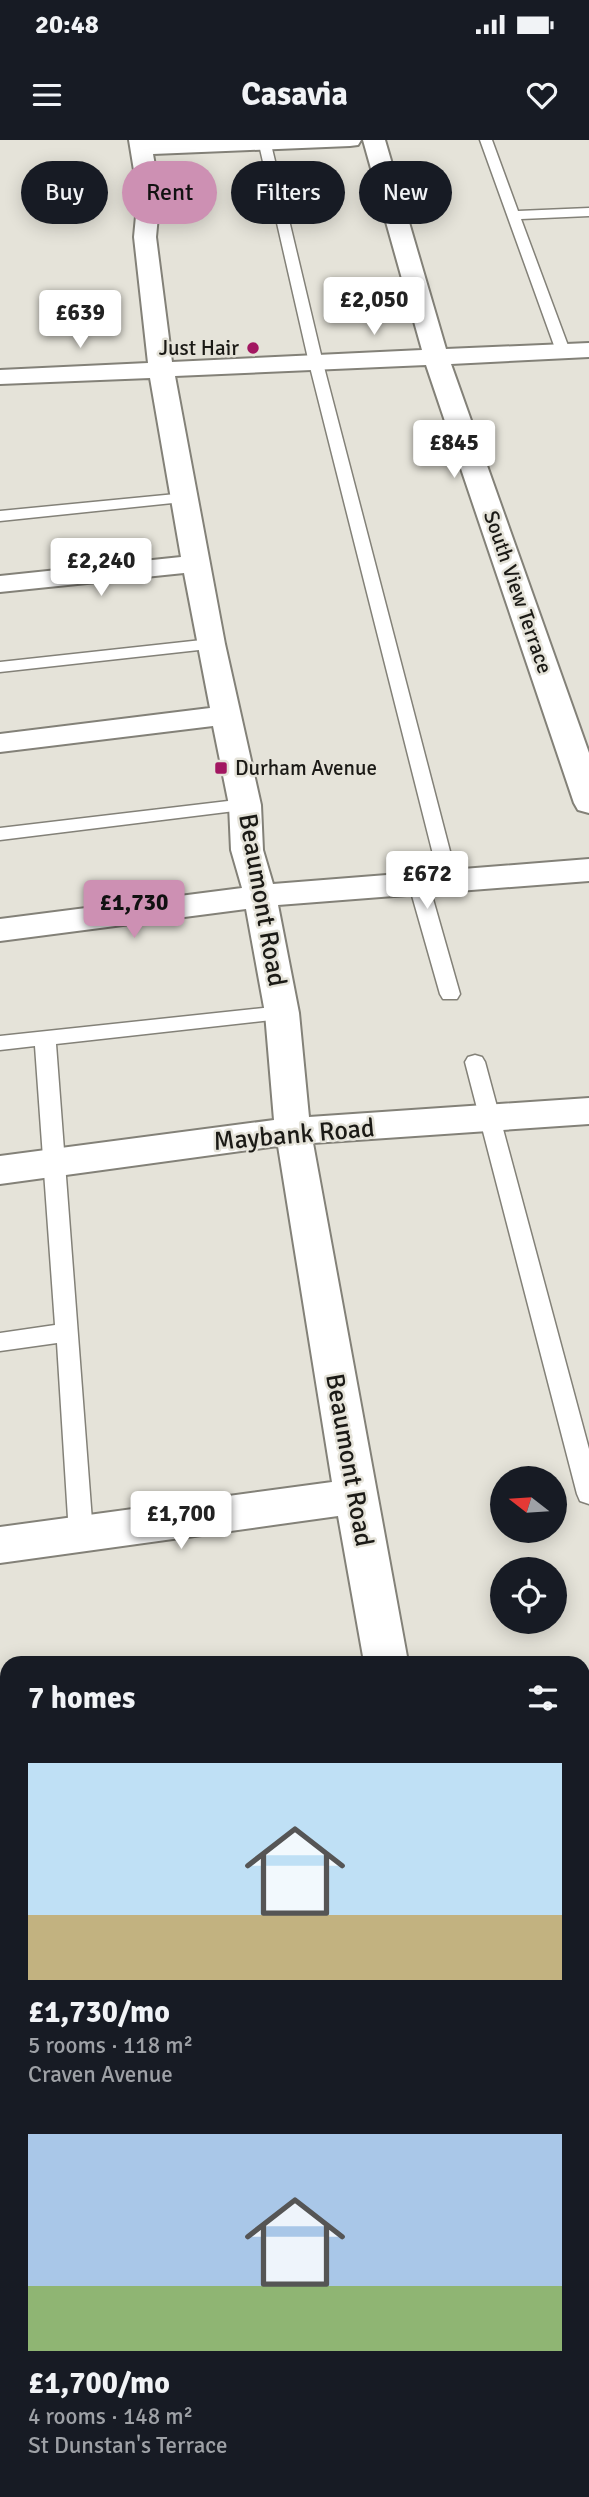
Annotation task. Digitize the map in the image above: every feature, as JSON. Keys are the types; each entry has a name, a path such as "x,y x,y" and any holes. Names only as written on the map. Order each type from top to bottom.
{"street":[{"path":"140,144 350,140"},
{"name":"South View Terrace","path":"374,140 436,356 582,752 589,803"},
{"name":"Beaumont Road","path":"140,144 149,195 145,237 161,370 211,644 245,805 247,850 260,896 282,1013 293,1131 385,1656"},
{"path":"0,377 589,350"},
{"path":"0,584 196,564"},
{"path":"0,743 227,715"},
{"path":"0,930 260,896 589,870"},
{"name":"Maybank Road","path":"0,1170 293,1131 490,1120 589,1111"},
{"path":"0,1545 355,1496"}],"lane":[{"path":"486,140 563,351"},
{"path":"264,141 434,883 450,994"},
{"path":"512,215 589,212"},
{"path":"0,516 186,498"},
{"path":"0,667 211,644"},
{"path":"0,834 245,805"},
{"path":"0,1043 282,1013"},
{"path":"45,1038 81,1534"},
{"path":"475,1062 589,1494"},
{"path":"0,1342 67,1332"}],"place":[{"name":"Just Hair","path":"253,348"},
{"name":"Durham Avenue","path":"221,768"}]}
